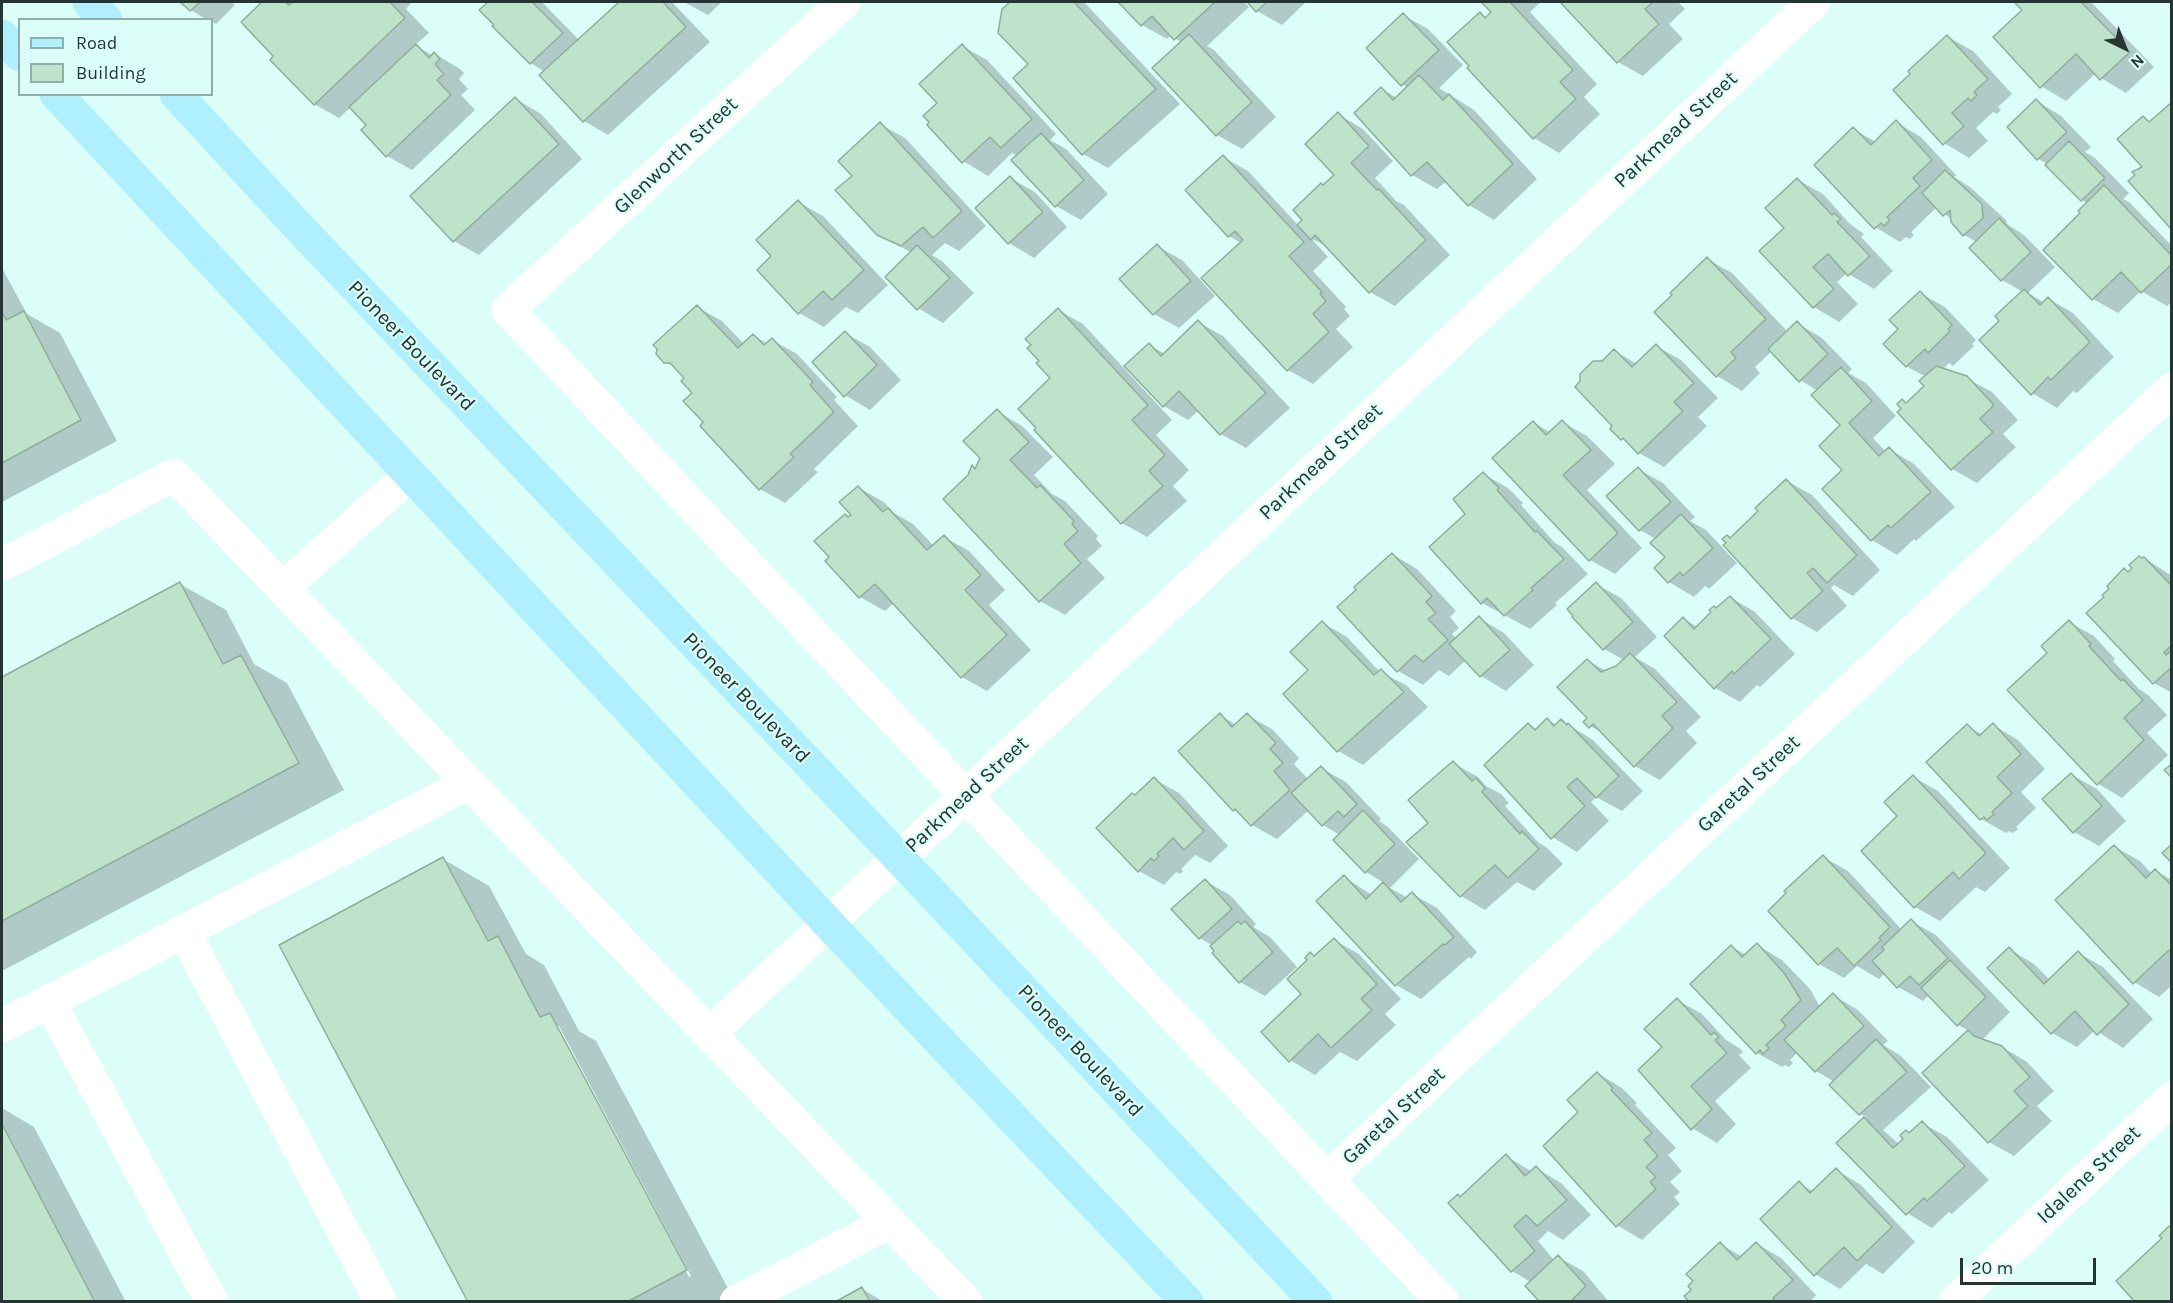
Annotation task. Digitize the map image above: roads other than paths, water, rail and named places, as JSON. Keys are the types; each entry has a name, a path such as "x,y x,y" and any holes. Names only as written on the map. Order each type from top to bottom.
{"main road":[{"path":"89,2 104,18"},
{"path":"2,36 18,53"},
{"path":"58,96 828,922 1187,1302"},
{"name":"Pioneer Boulevard","path":"178,96 292,220 899,858 1316,1302"}],"street":[{"name":"Glenworth Street","path":"844,2 508,310 966,795"},
{"name":"Parkmead Street","path":"709,1034 1814,2"},
{"name":"Garetal Street","path":"1327,1179 2172,389"},
{"path":"284,588 411,474"},
{"path":"2,565 174,475 966,1302"},
{"path":"2,1026 469,783"},
{"path":"966,795 1443,1302"},
{"path":"184,932 381,1302"},
{"path":"50,1001 212,1302"},
{"name":"Idalene Street","path":"1953,1302 2172,1098"},
{"path":"736,1302 890,1222"}]}
